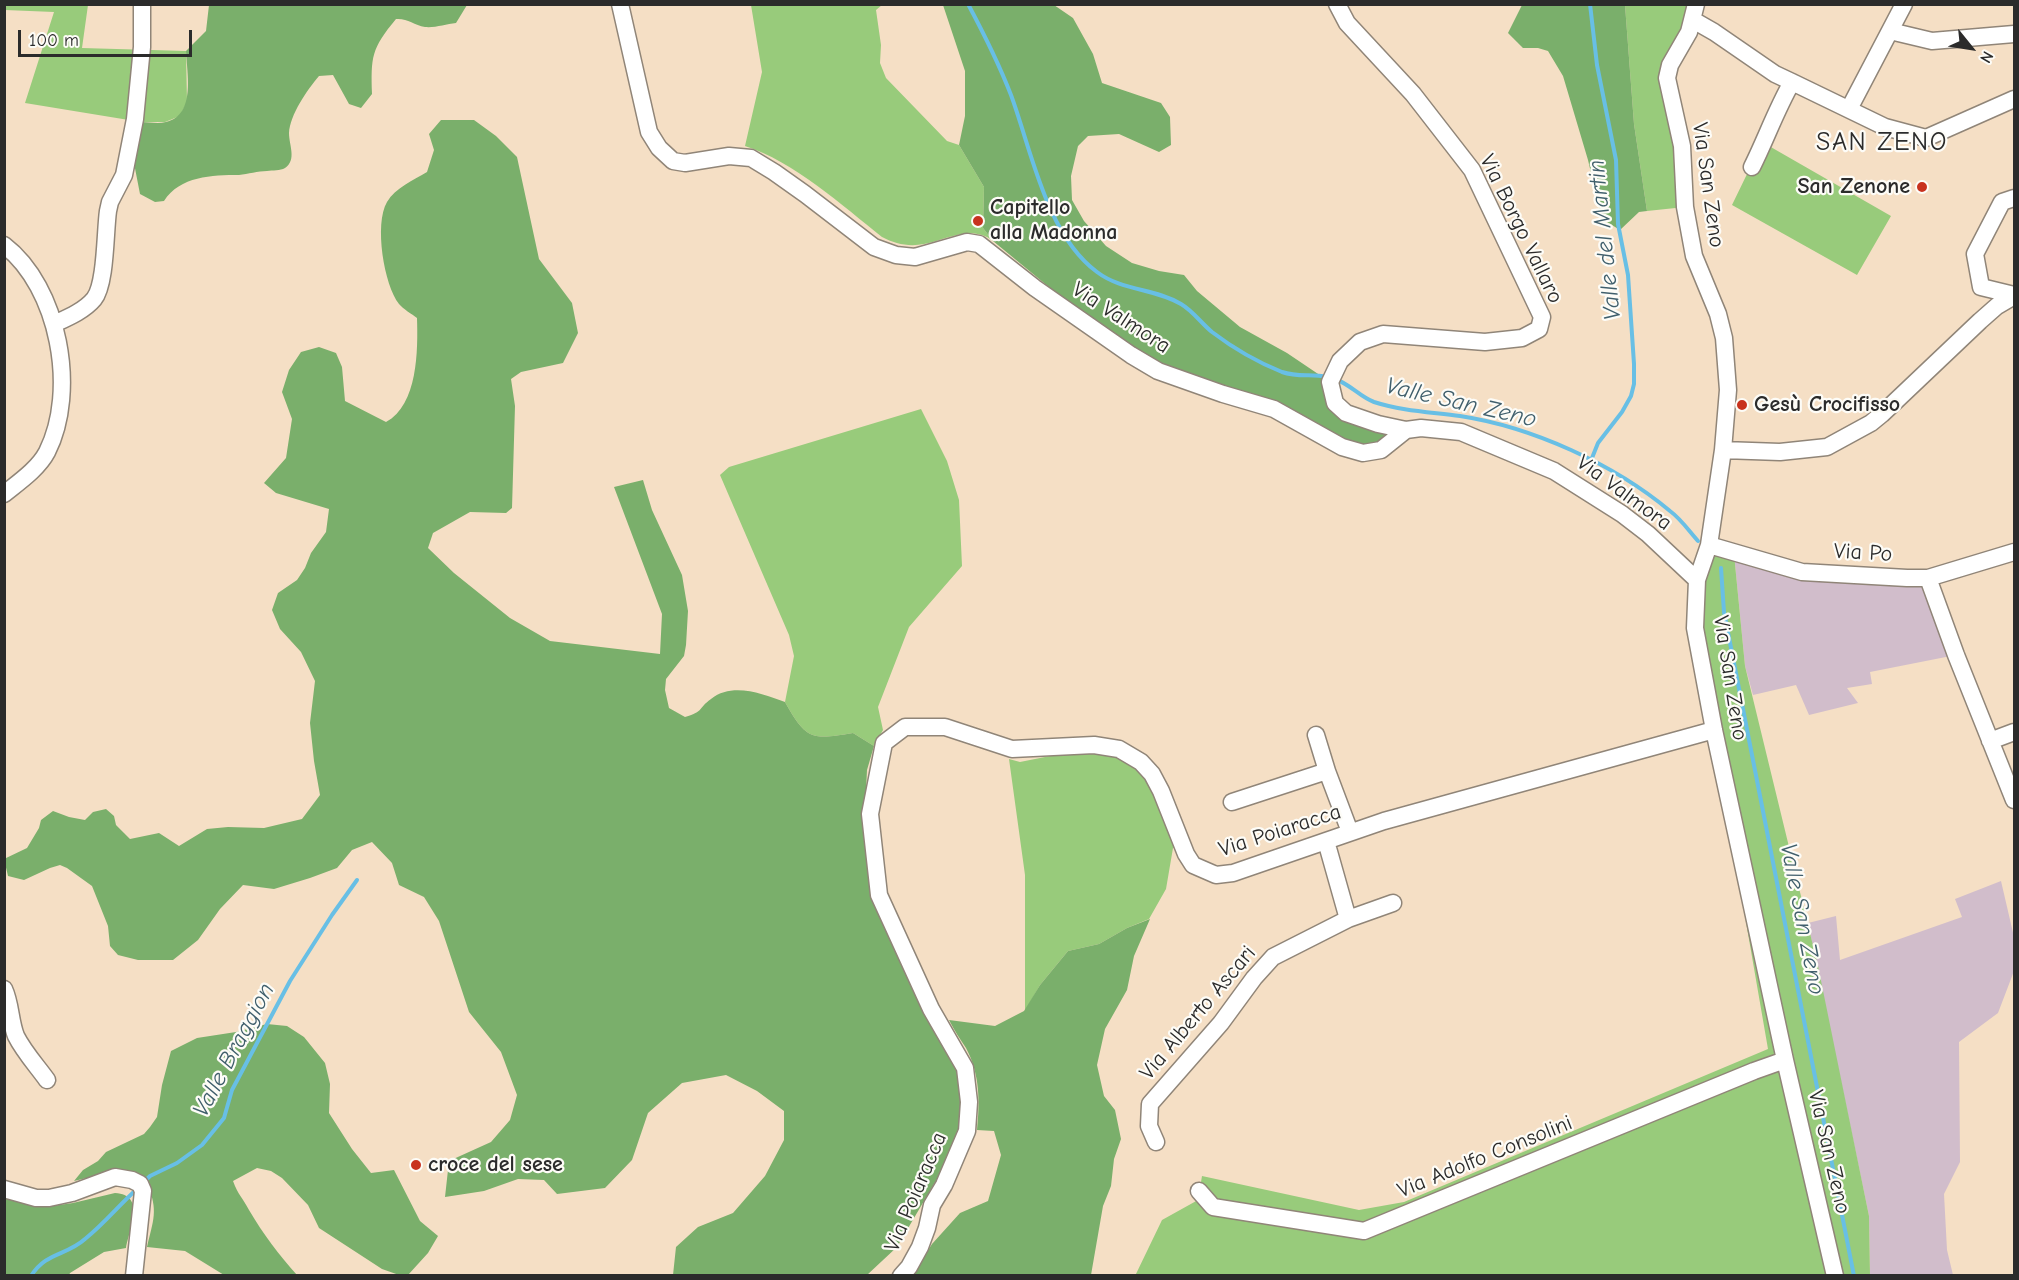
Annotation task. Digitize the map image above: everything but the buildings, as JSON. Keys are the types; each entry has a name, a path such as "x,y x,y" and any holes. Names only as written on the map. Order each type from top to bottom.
{"street":[{"path":"54,324 75,314 94,299 102,278 110,202 124,175 135,119 142,47 142,4"},
{"name":"Via Valmora","path":"620,4 649,132 659,148 673,161 685,163 729,156 751,158 790,183 874,247 896,255 915,257 967,242 979,244 1035,288 1131,355 1158,371 1223,394 1274,408 1342,447 1363,453 1381,450 1406,430 1421,428 1461,432 1554,471 1622,514 1648,534 1696,580"},
{"name":"Via Borgo Vallaro","path":"1337,4 1347,23 1413,94 1472,170 1542,317 1539,329 1522,338 1485,342 1383,334 1360,342 1340,361 1330,382 1335,403 1346,413 1378,424 1406,430"},
{"path":"1849,108 1904,4"},
{"name":"Via San Zeno","path":"1694,12 1714,32 1765,68 1885,127 1926,138 2014,99"},
{"name":"Via San Zeno","path":"1694,12 1689,32 1670,65 1667,78 1682,146 1685,207 1694,256 1718,314 1724,338 1728,390 1723,450 1709,545 1696,580 1695,628 1714,730 1785,1060 1835,1275"},
{"path":"1890,31 1932,41 2014,34"},
{"name":"Via San Zeno","path":"1752,168 1778,107 1792,82"},
{"path":"2014,198 2002,202 1975,254 1981,287 2014,296"},
{"path":"4,245 17,254 39,288 54,324 62,363 63,383 59,420 47,453 33,470 4,494"},
{"path":"1723,450 1780,452 1827,447 1870,423 1997,306 2014,296"},
{"name":"Via Po","path":"1709,545 1802,572 1928,578 2014,552"},
{"path":"1928,578 2014,800"},
{"name":"Via Poiaracca","path":"901,1275 909,1267 920,1247 932,1205 944,1185 967,1131 969,1102 965,1068 931,1009 879,895 870,814 884,743 905,728 945,727 1012,749 1094,745 1119,749 1141,762 1152,774 1186,854 1193,865 1216,874 1233,873 1407,814 1714,730"},
{"path":"1990,741 2014,732"},
{"path":"1316,735 1350,832"},
{"path":"1232,802 1327,771"},
{"path":"1326,841 1348,919"},
{"name":"Via Alberto Ascari","path":"1156,1142 1149,1126 1150,1104 1221,1023 1254,978 1273,957 1348,919 1393,903"},
{"path":"4,989 9,999 16,1035 47,1080"},
{"name":"Via Adolfo Consolini","path":"1199,1191 1213,1207 1364,1231 1743,1075 1785,1060"},
{"path":"4,1189 36,1198 49,1198 72,1193 115,1177 140,1184 143,1191 134,1275"}],"shaded area":[{"path":"1734,554 1802,572 1928,578 1956,655 1870,672 1872,684 1847,688 1858,703 1809,715 1796,685 1753,695 1745,666"},
{"path":"2001,881 2014,937 2014,971 1998,1013 1959,1042 1960,1162 1944,1194 1947,1250 1953,1275 1870,1275 1869,1216 1808,923 1836,916 1840,960 1962,917 1955,899"}],"green space":[{"path":"5,5 88,5 82,48 186,51 187,102 180,116 165,122 141,122 25,103 54,12 5,10"},
{"path":"209,5 467,5 456,23 425,27 396,19 377,46 372,71 372,94 361,108 349,104 333,75 319,76 304,95 292,118 289,133 292,157 285,168 197,179 179,186 164,201 155,202 140,194 132,153 141,122 166,122 176,118 182,111 188,92 186,51 206,31"},
{"path":"751,5 882,5 876,10 881,45 880,63 886,78 947,141 959,145 984,187 983,228 993,241 985,236 968,233 918,245 892,241 882,237 799,173 745,146 762,72"},
{"path":"943,5 1054,5 1073,18 1093,54 1102,83 1161,103 1170,117 1171,145 1159,152 1119,134 1088,136 1078,146 1071,176 1072,200 1084,221 1106,246 1132,263 1184,275 1197,291 1240,327 1287,353 1330,382 1335,403 1406,430 1374,445 1362,447 1152,364 1072,306 993,241 983,228 984,187 959,145 965,116 965,71"},
{"path":"1522,5 1625,5 1634,124 1647,211 1639,212 1620,230 1602,219 1588,160 1563,76 1548,51 1523,48 1508,33"},
{"path":"1625,5 1696,5 1670,65 1685,207 1647,211 1634,124"},
{"path":"441,120 474,120 496,136 517,157 539,259 572,303 578,333 563,363 521,372 511,379 515,406 512,508 506,513 470,512 433,533 428,548 454,573 510,618 550,641 660,654 662,614 614,487 643,480 652,510 682,575 688,611 684,656 666,679 665,690 669,708 685,717 698,711 720,694 738,690 748,691 785,702 799,724 812,734 828,736 853,733 874,746 867,770 864,833 866,855 876,890 911,986 951,1058 962,1095 959,1132 941,1172 897,1247 867,1275 673,1275 676,1247 698,1227 733,1213 765,1176 784,1140 784,1111 757,1091 726,1075 682,1083 648,1113 632,1160 605,1188 557,1194 544,1180 518,1179 484,1191 445,1197 449,1161 491,1142 510,1120 517,1095 501,1052 469,1012 439,921 424,897 399,885 392,863 372,842 352,850 337,868 310,878 274,889 243,885 220,909 198,940 173,960 138,960 118,955 110,946 108,926 92,886 67,868 60,865 24,880 8,876 4,859 27,848 41,820 53,811 85,820 93,812 106,809 114,816 116,825 130,839 159,833 179,846 207,829 264,828 302,819 320,795 310,723 315,681 301,652 280,629 272,610 278,593 297,580 311,553 326,532 329,509 276,493 264,483 286,458 292,419 282,392 289,370 301,352 319,347 336,353 342,367 345,401 386,422 397,414 404,403 414,376 417,318 399,304 389,283 382,254 381,225 383,212 390,197 427,172 434,150 429,134"},
{"path":"1769,146 1891,216 1857,275 1732,205 1748,172"},
{"path":"921,409 947,461 959,500 962,566 909,627 878,707 883,730 874,746 853,733 828,736 812,734 799,724 785,702 794,656 789,635 720,475 729,467"},
{"path":"1709,545 1734,554 1745,666 1818,966 1869,1216 1870,1275 1135,1276 1162,1220 1198,1200 1202,1176 1359,1210 1404,1202 1768,1049 1695,628"},
{"path":"1098,753 1141,762 1182,845 1173,848 1166,889 1149,919 1099,944 1068,951 1040,985 1025,1011 1025,875 1009,759 1020,762 1050,756"},
{"path":"1150,919 1134,956 1127,990 1105,1029 1097,1065 1104,1096 1115,1110 1121,1139 1114,1159 1111,1186 1103,1206 1091,1275 912,1276 932,1244 960,1213 988,1201 1001,1155 994,1131 977,1130 979,1099 974,1068 966,1048 949,1020 995,1026 1024,1011 1040,985 1068,951 1099,944 1127,928"},
{"path":"267,1024 287,1026 304,1037 325,1063 330,1084 329,1113 352,1149 371,1173 394,1170 420,1221 438,1236 428,1253 408,1275 399,1275 382,1269 319,1228 308,1205 282,1178 271,1171 257,1168 233,1181 260,1227 297,1275 224,1275 185,1251 147,1247 154,1209 147,1184 112,1172 74,1181 83,1170 98,1161 106,1152 144,1134 150,1127 157,1117 171,1051 197,1038"},
{"path":"115,1193 125,1195 133,1206 134,1213 126,1248 104,1252 69,1275 5,1275 4,1196 52,1206"}],"waterway":[{"name":"Valle San Zeno","path":"968,4 1006,83 1053,214 1065,236 1080,256 1097,272 1117,283 1160,295 1181,304 1220,338 1263,364 1288,374 1327,377"},
{"name":"Valle del Martin","path":"1590,4 1597,65 1616,160 1618,224 1628,275 1634,364 1634,384 1631,396 1622,412 1598,443 1592,458 1594,463"},
{"name":"Valle San Zeno","path":"1335,379 1374,402 1487,421 1571,450 1598,463 1648,494 1678,518 1698,541"},
{"name":"Valle San Zeno","path":"1721,568 1724,612 1854,1276"},
{"name":"Valle Braggion","path":"144,1182 150,1176 177,1163 202,1145 224,1118 232,1090 290,981 357,880"},
{"name":"Valle Braggion","path":"31,1276 43,1262 71,1249 85,1239 137,1189"}],"place":[{"name":"San Zenone","path":"1922,187"},
{"name":"Capitello alla Madonna","path":"978,221"},
{"name":"Gesù Crocifisso","path":"1742,405"},
{"name":"croce del sese","path":"416,1165"}],"district":[{"name":"SAN ZENO","path":"1882,143"}]}
